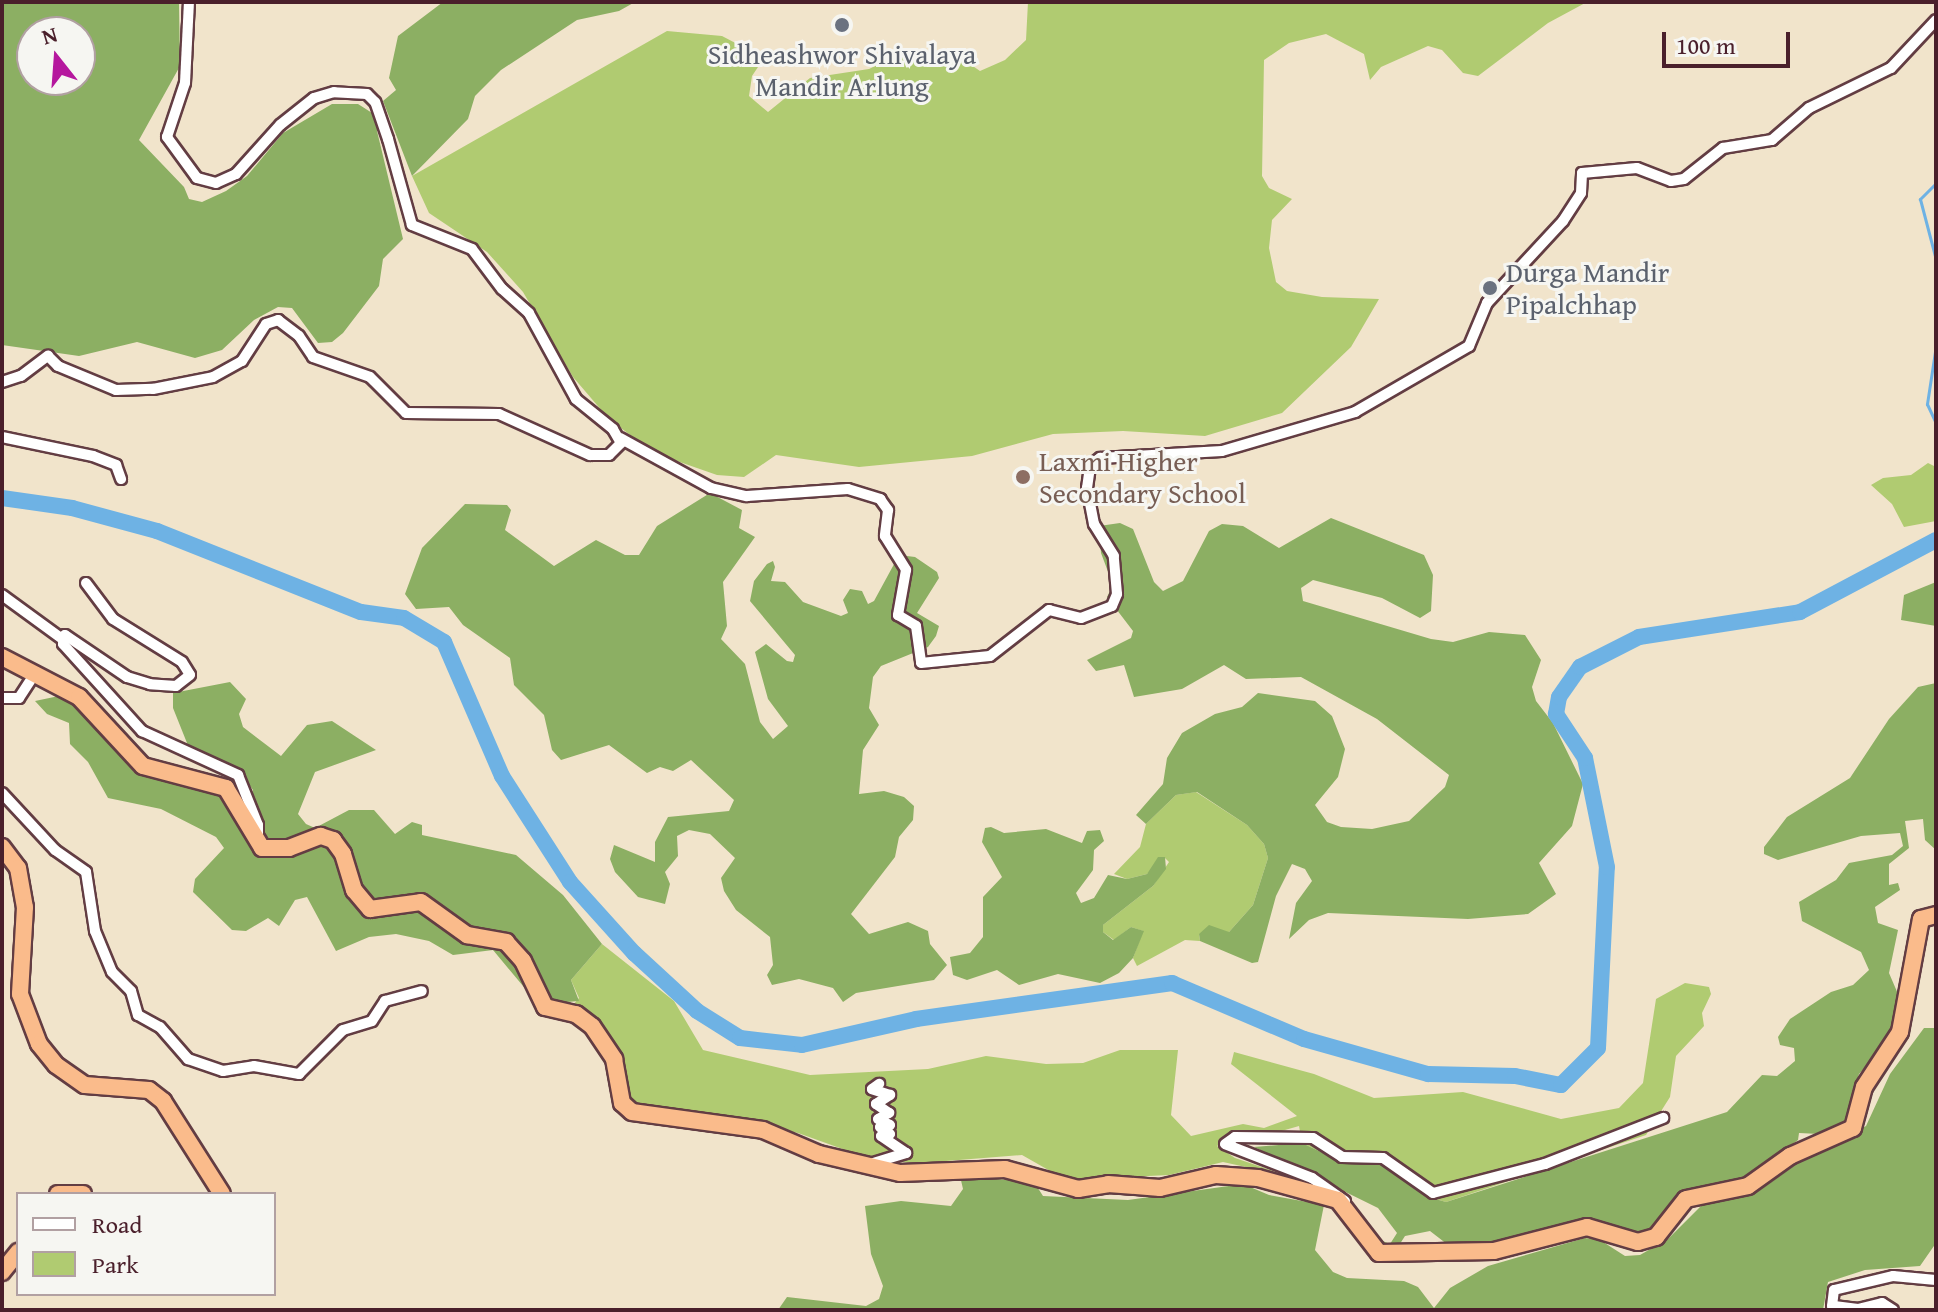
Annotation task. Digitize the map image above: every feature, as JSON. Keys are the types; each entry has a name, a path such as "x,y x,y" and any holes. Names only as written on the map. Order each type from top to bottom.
{"highway":[{"path":"2,657 36,672 87,703 143,766 226,788 240,805 258,844 289,848 321,836 333,840 343,854 354,890 370,909 421,902 467,935 506,942 523,961 545,1007 576,1014 592,1026 614,1059 622,1103 632,1112 763,1130 819,1154 900,1173 1005,1169 1078,1189 1108,1184 1160,1188 1216,1175 1258,1178 1348,1206 1379,1253 1494,1251 1587,1227 1638,1242 1656,1237 1686,1199 1748,1186 1790,1156 1853,1128 1864,1087 1900,1032 1921,919 1936,915"},
{"path":"2,847 18,868 25,907 20,994 39,1044 56,1065 85,1085 149,1090 163,1101 221,1192"},
{"path":"2,1272 16,1254"}],"street":[{"path":"189,2 185,83 167,137 197,178 216,183 236,174 280,125 314,98 334,92 367,94 380,114 412,225 472,249 529,313 576,399 620,438 711,488 747,496 848,489 880,499 888,510 885,536 906,570 898,615 916,626 921,663 990,656 1049,610 1081,618 1112,606 1117,594 1114,556 1094,524 1087,498 1090,466 1100,458 1222,451 1355,412 1469,346 1487,303 1563,221 1581,193 1582,173 1637,168 1671,181 1684,179 1723,148 1772,140 1809,108 1891,68 1936,20"},
{"path":"2,382 21,376 48,356 58,366 116,390 153,389 213,377 242,361 266,324 278,320 299,336 313,357 370,377 406,413 499,414 590,455 616,451 620,438"},
{"path":"2,437 93,456 116,465 121,479"},
{"path":"61,638 65,635 127,677 150,684 176,686 190,675 182,662 113,619 86,583"},
{"path":"2,595 61,638 142,731 238,775 258,825 258,844"},
{"path":"2,698 19,698 36,672"},
{"path":"2,793 55,850 86,872 91,918 112,972 131,991 138,1015 160,1027 188,1059 223,1071 254,1066 299,1074 343,1030 372,1021 385,1001 422,991"},
{"path":"869,1165 906,1153 881,1136 890,1134 881,1125 890,1125 878,1119 889,1113 876,1104 890,1095 872,1089 879,1084"},
{"path":"1348,1206 1338,1192 1312,1178 1225,1144 1235,1137 1313,1138 1342,1157 1383,1158 1433,1193 1468,1188 1572,1155 1663,1118"},
{"path":"1893,1310 1882,1303 1858,1309 1832,1306 1834,1290 1893,1276 1936,1280"}],"green space":[{"path":"2,2 179,2 180,66 139,140 184,187 189,199 202,202 226,191 247,176 283,133 332,104 358,104 380,118 377,131 403,239 383,259 379,286 343,333 332,342 318,343 292,308 278,307 254,320 222,350 195,358 137,342 79,356 2,345"},
{"path":"443,2 635,2 619,11 577,20 501,70 475,96 468,119 412,176 383,101 396,90 389,78 398,36"},
{"path":"1028,2 1587,2 1548,23 1478,76 1463,73 1442,50 1428,46 1381,67 1370,80 1364,54 1326,34 1289,43 1264,60 1262,176 1269,188 1292,199 1272,220 1269,248 1276,282 1287,291 1322,297 1379,299 1351,347 1282,413 1205,436 1123,431 1053,434 972,456 859,467 776,455 744,477 717,475 654,453 609,419 573,377 523,292 487,252 429,213 412,176 667,31 722,36 764,58 752,76 749,96 768,112 810,78 869,69 906,51 961,58 980,71 1005,60 1026,40"},
{"path":"1928,463 1936,467 1936,521 1904,527 1892,504 1871,485 1883,478 1911,475"},
{"path":"710,493 742,510 739,528 755,537 723,582 727,626 721,639 745,664 760,722 773,739 788,726 768,699 755,652 766,644 787,661 793,662 795,655 750,601 754,581 767,564 773,561 775,567 771,581 785,582 803,602 841,616 848,613 843,600 850,589 862,591 868,604 874,601 899,555 915,557 937,572 939,578 917,613 939,626 936,636 928,647 881,666 873,677 869,708 879,725 863,750 859,794 884,791 904,797 914,806 913,820 899,837 895,857 851,914 869,934 908,922 928,931 930,944 947,965 934,980 856,993 843,1002 833,988 799,979 772,985 767,975 773,965 770,937 736,910 724,891 721,878 735,858 710,834 689,830 677,836 678,856 665,872 670,884 665,904 638,897 615,872 610,859 614,845 655,862 655,842 668,817 729,811 734,800 691,760 673,771 660,767 647,773 609,745 561,760 552,750 544,715 514,685 510,658 463,625 449,607 416,609 405,594 422,548 465,504 507,505 511,510 505,530 554,566 596,540 625,555 639,555 657,526"},
{"path":"1331,518 1424,555 1433,575 1431,611 1420,618 1382,598 1313,580 1301,588 1303,601 1431,639 1453,642 1489,632 1525,635 1541,660 1532,687 1536,701 1553,723 1583,784 1572,826 1539,863 1556,894 1528,914 1468,919 1328,913 1309,920 1289,939 1296,903 1312,881 1305,869 1292,864 1276,896 1258,962 1252,963 1200,941 1199,934 1209,925 1229,932 1253,905 1268,858 1264,844 1247,825 1197,792 1176,795 1146,824 1136,815 1163,784 1167,758 1182,733 1215,714 1242,707 1258,693 1315,701 1332,716 1345,749 1338,777 1315,805 1327,822 1341,827 1372,829 1409,821 1445,787 1449,775 1377,719 1301,677 1246,679 1224,665 1182,689 1134,697 1124,665 1096,671 1087,660 1131,638 1133,631 1107,597 1113,585 1101,553 1099,526 1120,523 1133,529 1154,582 1163,591 1183,581 1209,531 1222,524 1243,526 1279,548"},
{"path":"1936,582 1936,626 1901,620 1904,595"},
{"path":"230,682 246,699 239,714 243,727 281,756 307,725 332,721 376,750 315,772 298,814 306,824 315,828 349,810 374,810 395,834 412,822 422,825 422,835 516,855 563,895 602,944 571,980 579,1001 555,1003 529,979 528,992 493,950 453,955 429,941 396,934 369,937 336,951 307,897 295,900 279,926 268,918 246,931 232,930 193,892 195,879 224,848 216,837 161,809 108,798 88,762 70,744 69,723 47,714 35,701 59,696 88,712 134,772 208,784 234,805 247,838 265,858 291,850 269,844 246,810 253,790 239,771 191,753 173,708 173,693"},
{"path":"1936,683 1936,850 1925,840 1923,819 1905,821 1909,848 1889,864 1889,885 1898,883 1900,890 1875,907 1878,923 1898,930 1889,973 1901,1001 1890,1039 1859,1074 1845,1122 1819,1134 1799,1133 1798,1140 1748,1178 1683,1190 1656,1227 1641,1236 1588,1218 1486,1247 1452,1248 1430,1231 1405,1236 1396,1250 1382,1249 1371,1236 1390,1244 1397,1233 1378,1208 1254,1147 1302,1143 1346,1164 1388,1164 1432,1198 1446,1202 1727,1112 1762,1075 1777,1076 1795,1061 1794,1048 1780,1045 1778,1037 1790,1019 1831,992 1853,985 1869,970 1861,952 1802,921 1799,902 1836,880 1849,863 1892,855 1903,846 1900,833 1861,836 1778,860 1764,854 1764,847 1787,817 1850,778 1889,719 1918,687"},
{"path":"1196,792 1247,825 1264,844 1268,858 1253,905 1229,932 1199,934 1200,941 1185,940 1137,966 1133,958 1143,931 1131,927 1114,940 1103,932 1103,925 1153,886 1169,862 1164,857 1147,874 1127,879 1114,874 1140,847 1146,824 1176,795"},
{"path":"991,827 1004,833 1046,829 1082,843 1087,831 1100,830 1104,841 1094,850 1093,870 1076,893 1081,903 1094,898 1108,875 1127,879 1147,874 1158,857 1165,857 1166,869 1153,886 1103,925 1103,932 1113,940 1131,927 1144,931 1133,958 1119,973 1100,983 1058,974 1019,985 997,970 967,980 953,975 950,957 970,953 983,937 983,897 1002,877 982,842 985,828"},
{"path":"602,944 674,1001 703,1050 810,1075 928,1069 986,1056 1046,1064 1083,1063 1120,1050 1178,1050 1171,1115 1191,1136 1243,1124 1264,1128 1297,1116 1231,1064 1234,1052 1314,1074 1374,1098 1463,1092 1561,1119 1619,1108 1643,1083 1656,999 1685,983 1709,987 1711,994 1702,1013 1704,1026 1676,1056 1670,1097 1646,1135 1446,1202 1432,1198 1388,1165 1346,1164 1302,1143 1299,1126 1278,1132 1238,1131 1217,1146 1235,1158 1291,1177 1223,1162 1169,1175 1066,1180 1022,1155 921,1163 876,1161 798,1133 678,1109 657,1113 632,1104 573,1005 579,998 571,980"},
{"path":"1924,1028 1936,1028 1936,1243 1920,1266 1865,1270 1828,1282 1823,1310 778,1310 787,1297 866,1306 879,1299 883,1286 871,1254 865,1206 901,1201 951,1206 963,1189 960,1176 1034,1182 1043,1196 1128,1200 1243,1184 1269,1195 1324,1205 1315,1250 1333,1272 1347,1278 1404,1281 1418,1287 1434,1308 1450,1288 1488,1266 1585,1238 1600,1240 1625,1256 1640,1255 1668,1239 1707,1200 1756,1193 1802,1160 1866,1126 1890,1074"}],"waterway":[{"path":"1936,183 1920,199 1936,260"},
{"path":"1936,345 1927,404 1936,423"},
{"path":"2,498 72,508 157,531 361,612 404,618 444,642 502,776 570,882 634,953 697,1011 740,1038 802,1045 916,1019 1172,983 1304,1039 1428,1074 1515,1076 1561,1085 1598,1048 1607,867 1585,758 1556,714 1559,697 1580,667 1639,637 1800,612 1936,540"}],"place":[{"name":"Sidheashwor Shivalaya Mandir Arlung","path":"842,25"},
{"name":"Durga Mandir Pipalchhap","path":"1490,288"},
{"name":"Laxmi Higher Secondary School","path":"1023,477"}]}
